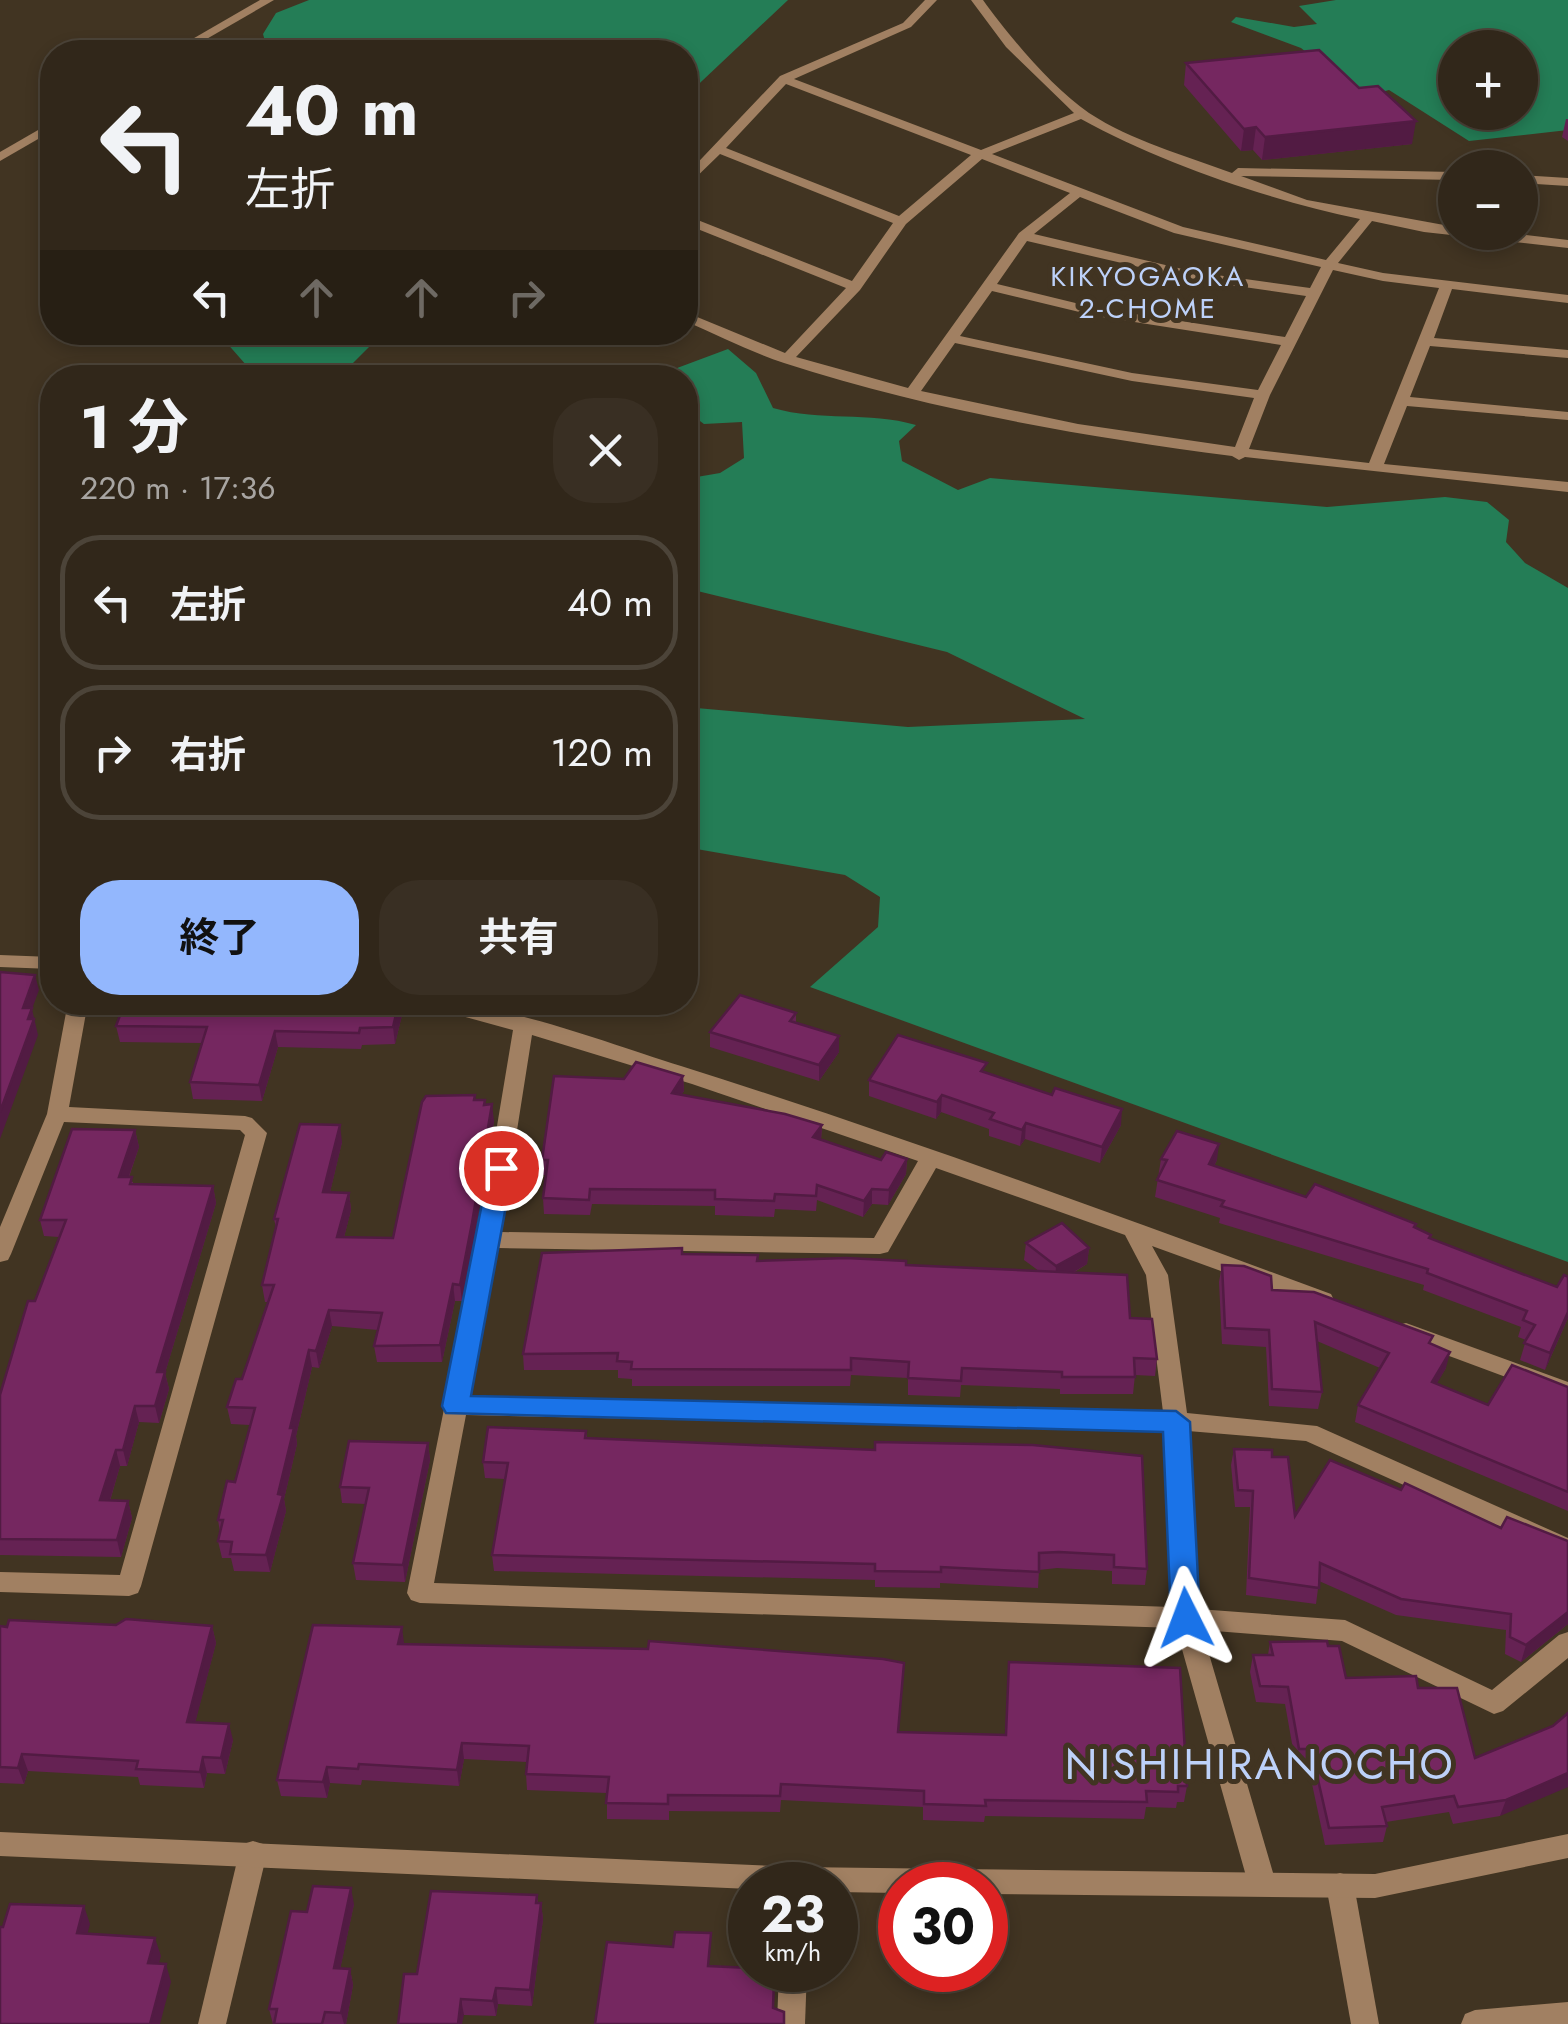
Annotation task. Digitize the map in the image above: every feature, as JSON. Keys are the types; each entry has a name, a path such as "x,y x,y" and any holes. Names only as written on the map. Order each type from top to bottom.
{"street":[{"path":"197,40 268,0"},
{"path":"698,170 784,79 906,25 931,0"},
{"path":"977,0 1010,46 1082,114 1127,140 1304,203 1468,235 1568,244"},
{"path":"784,79 1076,194 1196,234 1446,288 1568,299"},
{"path":"788,359 855,288 901,221 979,155 1082,114"},
{"path":"0,157 40,133"},
{"path":"718,149 901,221"},
{"path":"1221,172 1438,176"},
{"path":"1538,180 1568,182"},
{"path":"912,393 1024,236 1076,194"},
{"path":"1239,455 1263,395 1329,265 1368,218"},
{"path":"698,225 855,288"},
{"path":"1024,236 1179,273 1314,293"},
{"path":"986,285 1133,318 1291,342"},
{"path":"1375,468 1446,288"},
{"path":"698,321 788,359 912,393 1050,424 1239,455 1568,487"},
{"path":"952,338 1132,377 1263,395"},
{"path":"1425,341 1568,354"},
{"path":"1402,401 1568,416"},
{"path":"0,961 40,962"},
{"path":"0,1254 57,1114 76,1015"},
{"path":"486,1015 931,1158 1350,1310"},
{"path":"524,1025 489,1240 420,1593 1186,1618 1346,1632 1494,1703 1568,1642"},
{"path":"0,1582 129,1586 256,1134 244,1124 57,1114"},
{"path":"489,1240 880,1246 931,1158"},
{"path":"1133,1230 1157,1275 1176,1422 1186,1618 1262,1883"},
{"path":"1386,1324 1568,1392"},
{"path":"456,1406 1176,1422 1309,1432 1568,1549"},
{"path":"0,1844 728,1878"},
{"path":"858,1882 1376,1886 1568,1846"},
{"path":"212,2024 253,1853"},
{"path":"1340,1885 1365,2024"},
{"path":"791,2024 792,1992"},
{"path":"1475,2024 1568,2016"}],"green space":[{"path":"309,0 788,0 698,85 698,40 265,40 263,34 276,13"},
{"path":"1336,0 1568,0 1568,130 1469,141 1452,130 1538,130 1538,30 1438,30 1438,121 1389,90 1363,97 1301,48 1231,22 1236,17 1294,27 1317,24 1299,6"},
{"path":"229,345 371,345 353,363 246,365"},
{"path":"728,349 756,373 773,408 916,425 899,441 902,461 958,490 990,478 1327,507 1445,497 1487,502 1509,520 1506,542 1525,563 1568,588 1568,1262 810,987 878,927 880,897 845,875 698,849 698,708 908,727 1085,719 947,652 698,591 698,477 720,473 744,458 742,422 704,424 698,420 698,365 685,365"}],"building":[{"path":"1319,50 1359,88 1378,86 1416,121 1265,137 1256,127 1244,129 1186,63"},
{"path":"0,972 35,975 23,1008 32,1008 28,1019 34,1019 0,1112"},
{"path":"740,995 796,1013 790,1021 839,1036 819,1065 710,1032"},
{"path":"120,1015 396,1015 393,1027 360,1028 359,1033 275,1031 259,1085 190,1082 207,1027 116,1026"},
{"path":"898,1035 987,1063 981,1071 1052,1095 1055,1088 1122,1109 1102,1147 1026,1123 1022,1130 990,1119 994,1113 942,1095 937,1102 869,1080"},
{"path":"636,1062 683,1076 672,1093 785,1114 822,1125 813,1137 881,1160 886,1152 907,1159 889,1190 872,1189 864,1201 817,1185 816,1196 775,1194 774,1201 715,1199 715,1190 590,1189 589,1200 543,1198 548,1160 542,1160 554,1076 624,1079"},
{"path":"475,1095 474,1100 492,1104 460,1285 453,1284 440,1345 374,1346 382,1313 329,1310 316,1351 309,1350 278,1494 283,1495 266,1555 230,1554 232,1542 218,1541 223,1520 218,1520 227,1481 235,1482 255,1408 227,1407 236,1379 242,1379 274,1285 262,1285 278,1219 274,1219 300,1124 340,1125 323,1192 349,1193 337,1237 393,1238 422,1102 426,1096"},
{"path":"72,1129 135,1130 119,1177 132,1177 130,1184 213,1186 157,1372 165,1372 155,1406 135,1406 123,1450 116,1450 100,1500 128,1501 117,1540 0,1539 0,1395 28,1301 35,1301 66,1220 40,1220"},
{"path":"1177,1131 1219,1144 1209,1164 1306,1197 1315,1184 1416,1224 1414,1227 1431,1235 1429,1238 1557,1287 1564,1275 1568,1277 1568,1312 1550,1353 1524,1343 1535,1325 1523,1320 1527,1311 1427,1273 1428,1269 1221,1206 1224,1201 1157,1180 1167,1160 1161,1159"},
{"path":"1062,1223 1089,1248 1056,1266 1026,1243"},
{"path":"682,1248 682,1254 758,1255 757,1261 846,1258 906,1261 906,1265 1127,1275 1130,1318 1152,1319 1157,1359 1134,1358 1135,1377 1062,1377 1062,1372 962,1368 961,1381 908,1378 909,1362 851,1358 851,1370 631,1369 632,1362 617,1361 618,1353 523,1354 542,1253"},
{"path":"1222,1265 1244,1266 1271,1276 1272,1290 1314,1292 1433,1336 1429,1343 1450,1352 1432,1382 1488,1405 1512,1365 1568,1387 1568,1492 1358,1405 1389,1353 1315,1322 1322,1392 1272,1389 1269,1330 1225,1328"},
{"path":"488,1427 586,1431 585,1438 875,1450 875,1442 1033,1445 1142,1456 1147,1569 1114,1567 1114,1555 1059,1552 1039,1553 1039,1572 941,1567 941,1572 875,1571 875,1564 492,1555 508,1463 483,1462"},
{"path":"349,1441 428,1443 403,1565 353,1563 369,1488 340,1487"},
{"path":"1234,1449 1272,1450 1272,1457 1288,1457 1295,1516 1330,1460 1401,1490 1405,1483 1501,1528 1507,1517 1568,1541 1568,1612 1526,1645 1510,1637 1511,1614 1401,1599 1320,1563 1319,1588 1249,1578 1253,1491 1238,1490"},
{"path":"126,1619 212,1626 187,1722 229,1724 221,1758 203,1757 200,1772 136,1769 138,1761 22,1754 18,1768 0,1767 0,1626 7,1627 9,1620 116,1625"},
{"path":"313,1625 402,1627 398,1644 648,1649 649,1641 883,1659 904,1663 898,1732 1006,1735 1009,1662 1180,1668 1187,1786 1178,1786 1178,1792 1146,1791 1147,1802 985,1800 986,1806 924,1804 924,1791 781,1784 780,1796 668,1795 668,1804 606,1803 609,1777 526,1774 529,1746 462,1743 457,1770 359,1764 358,1769 327,1767 323,1782 277,1780"},
{"path":"1327,1641 1328,1646 1339,1646 1346,1678 1416,1676 1418,1688 1457,1688 1475,1758 1553,1726 1568,1713 1568,1773 1506,1800 1458,1807 1454,1796 1382,1807 1387,1826 1329,1828 1311,1749 1299,1749 1288,1687 1260,1686 1253,1655 1273,1655 1270,1642"},
{"path":"313,1886 351,1888 334,1968 350,1969 341,2013 325,2012 322,2024 274,2024 277,2009 269,2009 291,1911 307,1912"},
{"path":"431,1891 537,1895 536,1903 541,1903 530,1990 496,1988 493,2001 461,1999 458,2024 398,2024 404,1974 417,1974"},
{"path":"10,1904 84,1906 77,1933 155,1938 148,1963 166,1964 150,2024 0,2024 0,1927"},
{"path":"675,1932 711,1933 708,1966 728,1967 728,1992 774,1992 773,2008 784,2012 784,2024 595,2024 607,1942 673,1947"}],"district":[{"name":"KIKYOGAOKA 2-CHOME","path":"1148,292"},
{"name":"NISHIHIRANOCHO","path":"1260,1764"}],"route":[{"path":"501,1168 456,1406 1176,1422 1186,1618"}]}
